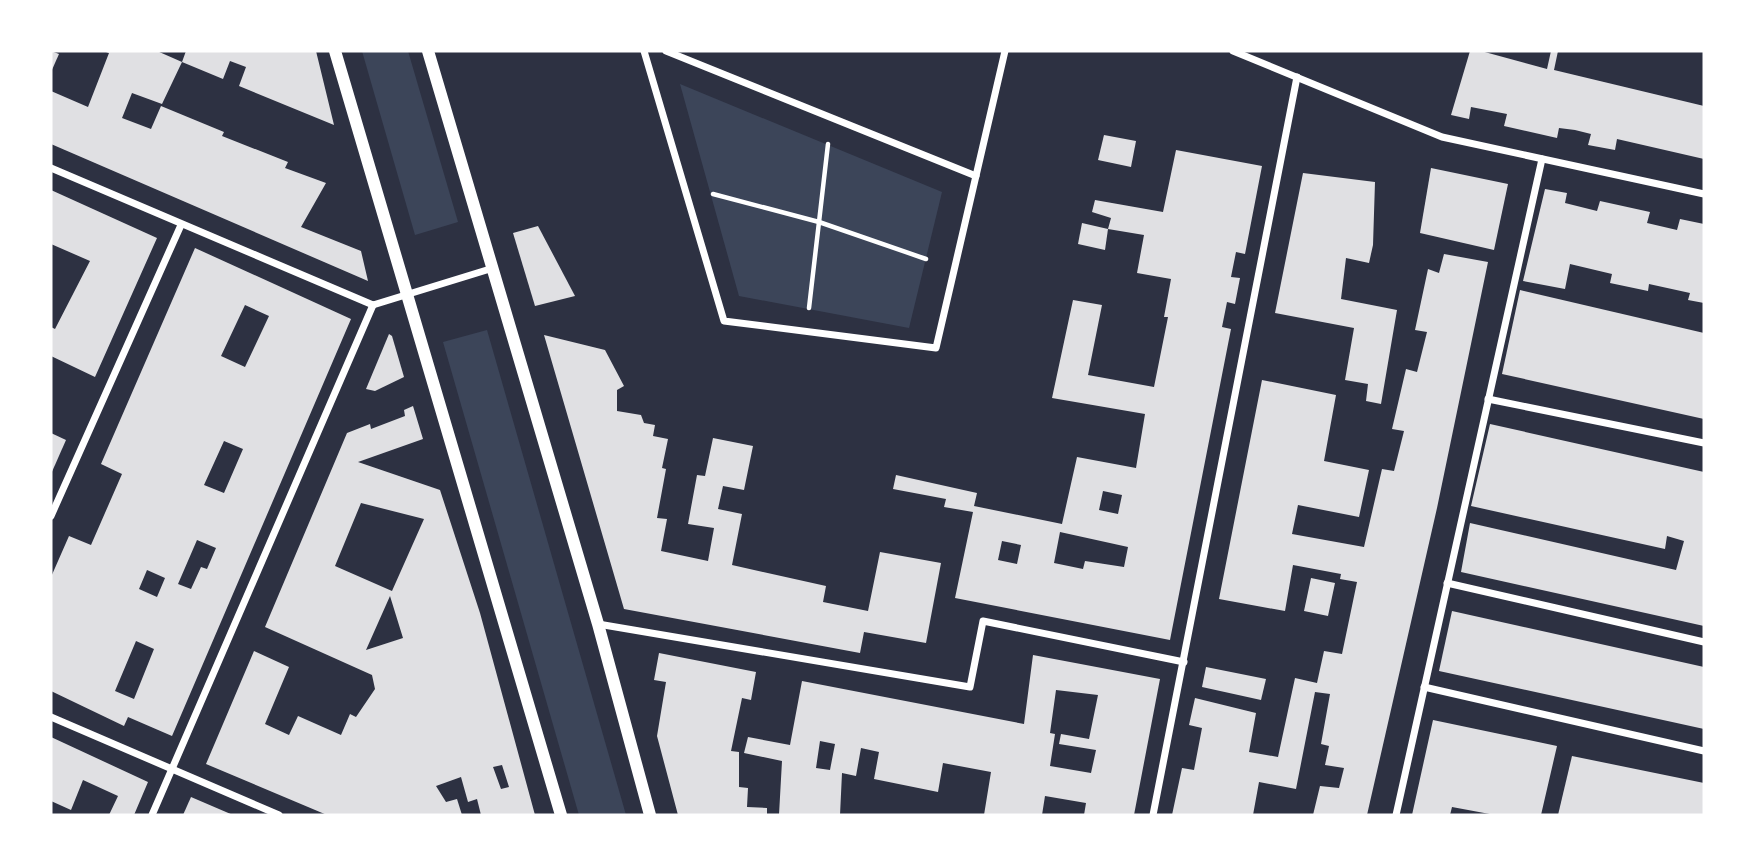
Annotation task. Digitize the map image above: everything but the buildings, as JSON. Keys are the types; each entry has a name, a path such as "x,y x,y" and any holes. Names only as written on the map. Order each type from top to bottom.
{"street":[{"path":"335,51 561,815"},
{"path":"428,51 490,269 598,624 650,815"},
{"path":"644,51 724,321 936,348 1005,51"},
{"path":"666,51 976,176"},
{"path":"1233,51 1442,137 1704,194"},
{"path":"1153,815 1297,77"},
{"path":"1396,815 1542,159"},
{"path":"51,168 373,305 408,292 490,269"},
{"path":"51,516 181,225"},
{"path":"152,815 170,768 373,305"},
{"path":"1488,399 1704,443"},
{"path":"1447,583 1704,642"},
{"path":"598,624 970,687 983,621 1184,662"},
{"path":"1424,687 1704,751"},
{"path":"51,717 279,815"}],"path":[{"path":"809,309 828,144"},
{"path":"710,193 819,222 926,259"}],"shaded area":[{"path":"362,51 408,51 458,222 415,235"},
{"path":"680,84 942,192 909,328 739,296"},
{"path":"487,330 626,815 579,815 443,342"}]}
